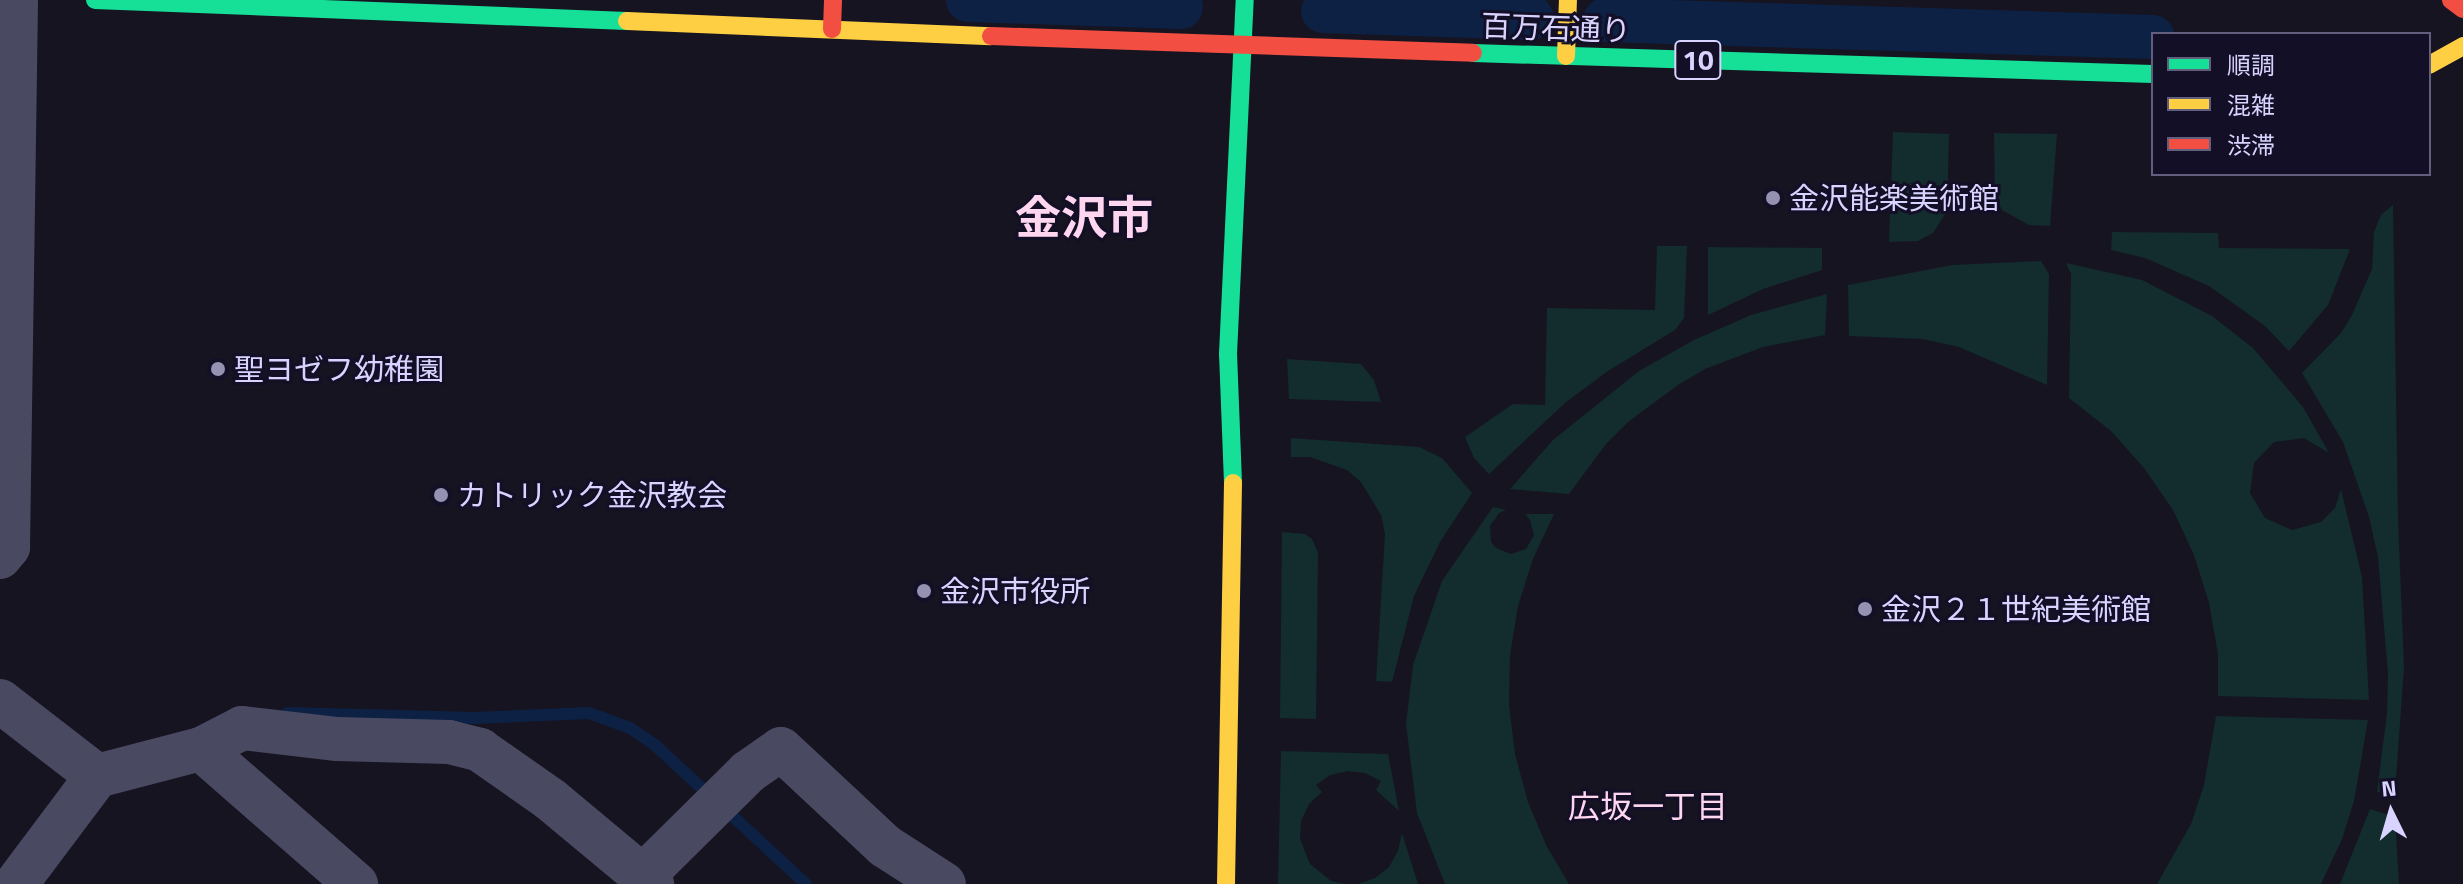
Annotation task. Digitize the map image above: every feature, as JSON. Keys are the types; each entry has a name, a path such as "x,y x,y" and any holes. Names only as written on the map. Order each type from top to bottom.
{"main road":[{"name":"百万石通り","path":"95,0 1243,46 2151,74"},
{"path":"832,29 833,0"},
{"path":"1226,884 1233,475 1228,354 1245,0"},
{"path":"1566,56 1568,0"},
{"path":"2451,0 2463,9"},
{"path":"2431,64 2463,46"}],"street":[{"path":"0,557 8,547 16,0"},
{"path":"0,701 97,776"},
{"path":"16,884 97,776 201,749 242,728 337,739 449,742 480,750 550,799 648,880 748,772 781,749 885,846 944,884"},
{"path":"201,749 356,884"}],"green space":[{"path":"1893,132 1949,134 1947,211 1933,233 1918,241 1889,242"},
{"path":"1994,133 2057,134 2050,226 2029,225 2002,210 1995,196"},
{"path":"2393,205 2398,518 2404,667 2395,793 2377,792 2387,713 2388,674 2378,557 2369,517 2343,442 2302,373 2341,333 2352,315 2372,269 2374,232 2381,215"},
{"path":"2112,232 2218,233 2219,248 2350,249 2328,305 2289,351 2265,326 2209,286 2145,258 2111,250"},
{"path":"1657,246 1687,246 1684,318 1675,330 1608,371 1566,402 1489,474 1474,458 1465,437 1513,404 1545,405 1547,308 1655,310"},
{"path":"1708,247 1822,248 1822,270 1763,289 1708,315"},
{"path":"2041,261 2049,274 2047,385 1959,347 1923,339 1849,336 1848,285 1952,265"},
{"path":"2066,263 2142,280 2212,316 2253,348 2303,407 2329,453 2304,438 2274,442 2254,463 2250,493 2265,518 2292,530 2321,522 2335,508 2341,489 2362,577 2369,700 2218,696 2218,654 2209,603 2194,555 2173,510 2144,468 2111,431 2069,398 2071,274"},
{"path":"1827,294 1825,335 1763,347 1705,369 1678,385 1628,422 1606,444 1569,494 1510,489 1553,440 1639,371 1694,340 1751,315"},
{"path":"1287,359 1361,364 1374,380 1381,402 1289,399"},
{"path":"1291,438 1419,447 1442,458 1472,493 1440,542 1414,596 1392,682 1376,681 1385,534 1381,515 1361,482 1347,470 1310,457 1291,457"},
{"path":"1493,507 1506,510 1499,513 1490,526 1491,542 1496,548 1511,554 1526,549 1534,535 1525,514 1554,514 1533,559 1518,606 1510,655 1509,705 1515,754 1528,802 1547,847 1569,884 1445,884 1417,813 1406,724 1413,665 1442,581"},
{"path":"1282,532 1305,534 1312,539 1318,553 1316,719 1280,718"},
{"path":"2216,716 2368,720 2354,801 2342,839 2321,884 2157,884 2191,824 2204,785"},
{"path":"1281,751 1388,754 1399,811 1376,790 1381,781 1365,773 1348,771 1330,775 1316,785 1322,792 1309,804 1301,821 1300,839 1310,864 1331,881 1346,884 1278,884"},
{"path":"2370,809 2395,817 2399,884 2340,884"},
{"path":"1402,833 1418,884 1358,884 1375,878 1389,867 1398,851"}],"waterway":[{"path":"968,0 1181,7"},
{"path":"1323,11 1532,18"},
{"path":"1605,20 2151,37"},
{"path":"287,713 475,718 589,713 630,728 655,745 709,795"},
{"path":"726,810 806,884"}],"traffic: fast":[{"path":"95,0 627,21"},
{"path":"1233,483 1228,354 1245,0"},
{"path":"1473,53 2151,74"}],"traffic: slow":[{"path":"1566,56 1568,0"},
{"path":"627,21 991,36"},
{"path":"2431,64 2463,46"},
{"path":"1226,884 1233,483"}],"traffic: jam":[{"path":"832,29 833,0"},
{"path":"2451,0 2463,9"},
{"path":"991,36 1473,53"}],"place":[{"name":"金沢能楽美術館","path":"1773,198"},
{"name":"聖ヨゼフ幼稚園","path":"218,369"},
{"name":"カトリック金沢教会","path":"441,495"},
{"name":"金沢市役所","path":"924,591"},
{"name":"金沢２１世紀美術館","path":"1865,609"}],"district":[{"name":"金沢市","path":"1084,217"},
{"name":"広坂一丁目","path":"1648,806"}]}
